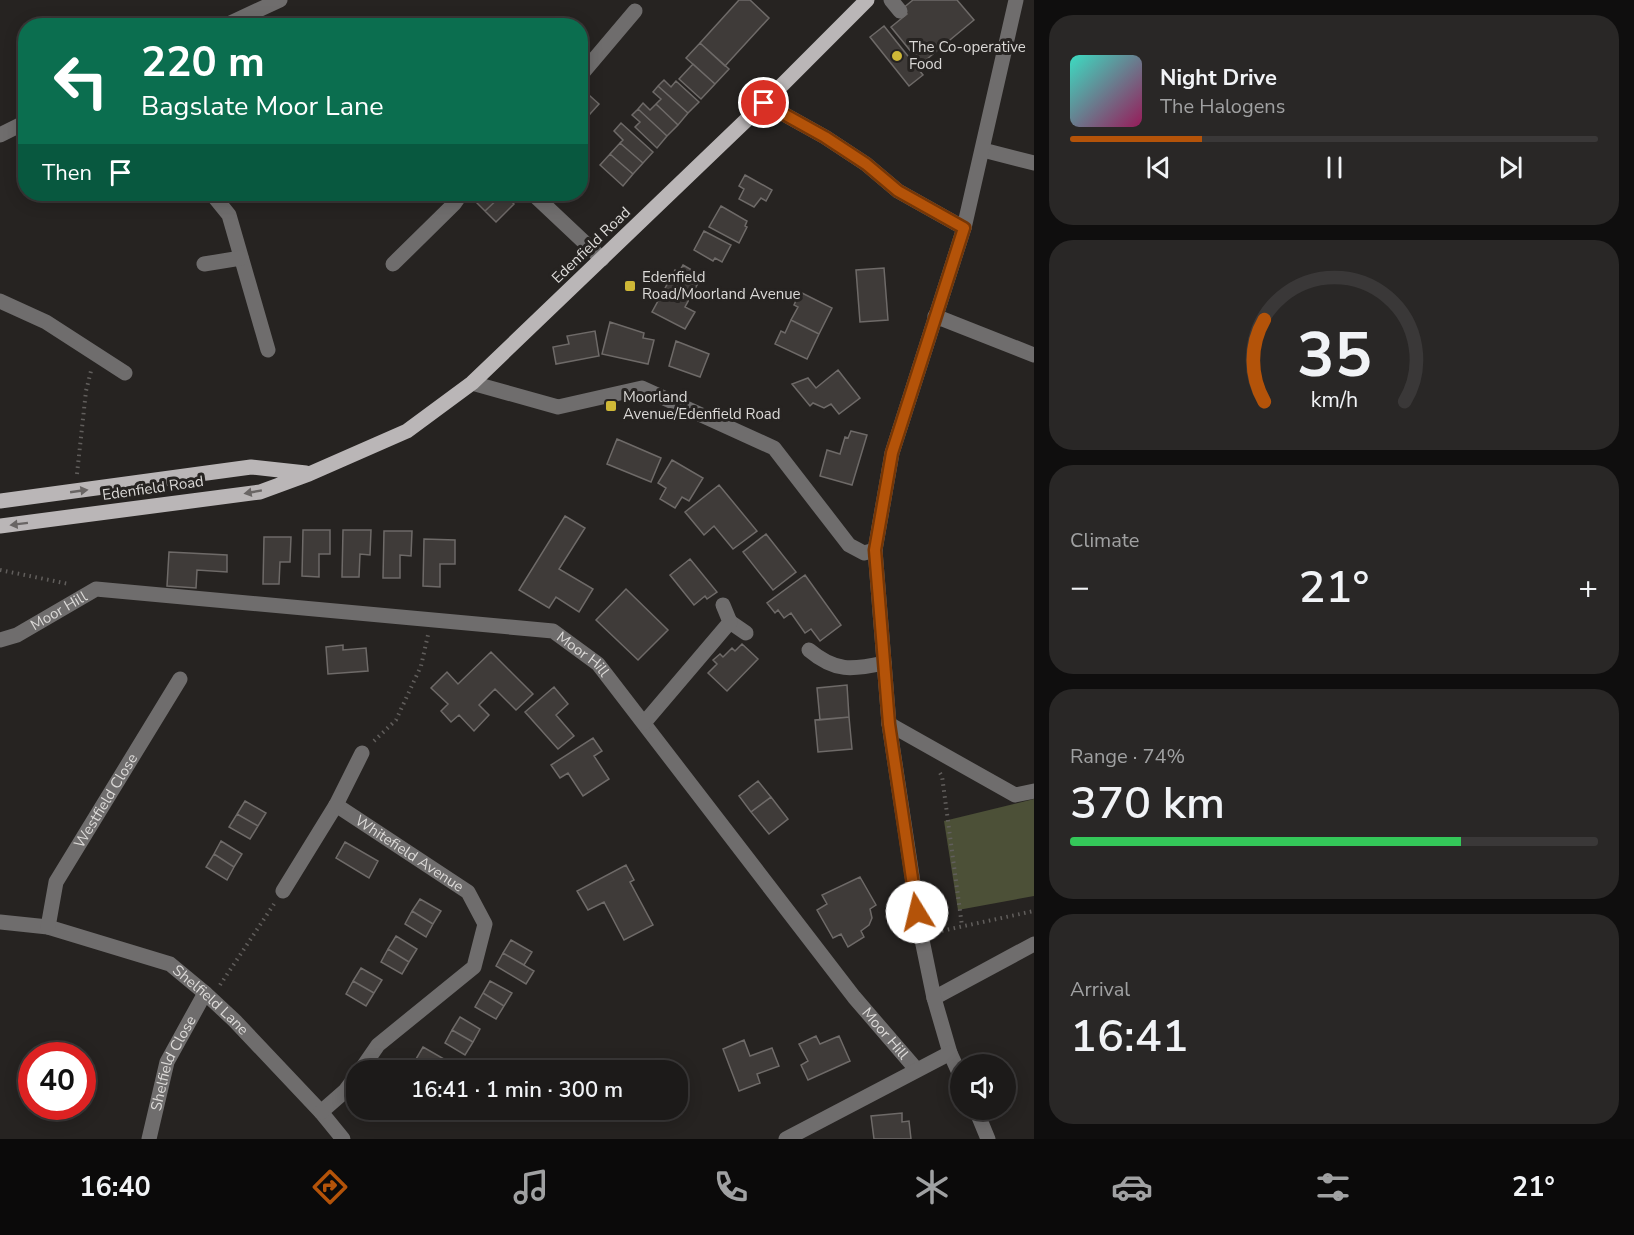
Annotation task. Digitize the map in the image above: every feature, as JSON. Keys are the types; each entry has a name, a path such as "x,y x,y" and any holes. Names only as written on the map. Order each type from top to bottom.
{"main road":[{"name":"Edenfield Road","path":"0,526 260,492 309,474 407,431 472,383 764,103 867,0"},
{"name":"Edenfield Road","path":"0,501 251,467 309,474"},
{"path":"54,494 56,519"}],"street":[{"path":"241,18 280,0"},
{"path":"786,1139 950,1053 934,998 921,935 889,724 875,550 892,453 964,228 1016,0"},
{"path":"588,67 635,11"},
{"path":"764,103 825,137 866,164 898,191 964,228"},
{"path":"0,135 18,126"},
{"path":"983,150 1034,163"},
{"path":"218,201 229,215 267,350"},
{"path":"393,264 456,201"},
{"path":"540,201 602,259"},
{"path":"204,264 242,258"},
{"path":"0,300 46,322 125,373"},
{"path":"935,316 1034,355"},
{"path":"472,383 558,407 642,388 774,448 849,545 864,553 875,550"},
{"name":"Moor Hill","path":"0,640 17,635 96,589 553,631 598,664 854,996 916,1069"},
{"path":"723,605 730,622 746,633"},
{"path":"644,723 730,622"},
{"path":"809,650 824,662 841,667 862,668 884,663"},
{"name":"Westfield Close","path":"48,927 56,882 180,680"},
{"path":"889,724 1015,795 1034,791"},
{"path":"283,891 336,805 362,753"},
{"name":"Whitefield Avenue","path":"336,805 468,892 485,924 474,967 378,1045 367,1060"},
{"name":"Shelfield Lane","path":"0,922 48,927 170,964 208,995 321,1112 343,1139"},
{"path":"934,998 1034,944"},
{"name":"Shelfield Close","path":"149,1139 167,1062 208,995"},
{"name":"Whitefield Avenue","path":"321,1112 346,1090"},
{"path":"979,1120 988,1139"}],"path":[{"path":"75,491 86,391 95,353"},
{"path":"0,570 96,589"},
{"path":"362,753 396,720 421,666 432,620"},
{"path":"935,766 942,776 962,926"},
{"path":"208,995 283,891"},
{"path":"921,935 1034,911"}],"green space":[{"path":"1034,799 1034,896 958,910 944,821"}],"building":[{"path":"739,0 750,0 769,18 725,66 700,43"},
{"path":"913,0 957,0 974,20 921,64 891,27 907,14 902,9"},
{"name":"The Co-operative Food","path":"884,26 923,75 909,86 870,37"},
{"path":"700,43 729,69 715,84 686,58"},
{"path":"693,64 715,84 701,99 679,79"},
{"path":"664,80 671,87 676,81 699,102 688,113 658,86"},
{"path":"658,86 688,113 678,125 656,104 661,99 653,92"},
{"path":"588,94 599,104 590,114 588,112"},
{"path":"643,103 650,110 656,104 678,125 667,136 638,109"},
{"path":"638,109 667,136 657,148 635,127 640,122 632,115"},
{"path":"621,123 653,152 643,163 620,143 623,140 614,131"},
{"path":"620,143 643,163 633,174 610,154"},
{"path":"610,154 633,174 623,186 600,165"},
{"path":"745,175 772,190 766,201 761,198 754,207 739,199 744,189 739,186"},
{"path":"475,201 496,201 485,211"},
{"path":"496,201 511,201 514,204 496,222 485,211"},
{"path":"721,206 747,221 745,226 747,227 739,243 709,227"},
{"path":"704,231 731,245 722,262 715,258 713,261 694,250"},
{"path":"683,265 702,276 685,307 695,312 685,329 652,312 675,270 679,272"},
{"path":"884,268 888,320 860,322 856,270"},
{"path":"800,292 832,308 819,334 791,320 798,307 794,305"},
{"path":"791,320 819,334 807,359 775,344 781,331 785,333"},
{"path":"610,322 644,333 643,338 654,340 648,364 602,354"},
{"path":"595,331 599,356 556,364 553,347 569,344 567,336"},
{"path":"676,341 709,354 700,377 669,366"},
{"path":"838,370 860,398 839,414 831,404 824,408 813,403 810,406 792,384 808,378 816,388"},
{"path":"851,431 867,435 852,485 820,476 827,450 840,454 845,437 848,438"},
{"path":"617,439 661,458 651,482 607,464"},
{"path":"672,460 703,478 689,501 682,497 675,508 660,499 666,488 658,483"},
{"path":"719,485 757,531 733,549 714,526 704,535 685,512"},
{"path":"565,516 585,528 559,569 593,589 579,612 556,597 549,608 519,590"},
{"path":"303,530 330,530 330,554 319,554 319,577 302,576"},
{"path":"343,530 371,530 370,555 360,554 359,577 342,577"},
{"path":"384,531 412,531 411,556 400,555 400,578 383,578"},
{"path":"766,534 796,572 773,590 743,552"},
{"path":"264,537 291,537 290,562 280,562 279,584 263,584"},
{"path":"424,539 455,540 455,564 440,564 440,587 423,586"},
{"path":"169,552 227,555 227,572 197,570 196,588 167,586"},
{"path":"690,559 717,592 707,599 705,596 694,605 670,575"},
{"path":"805,575 841,625 820,641 811,629 805,633 791,613 784,618 778,610 775,613 767,603"},
{"path":"626,589 668,630 638,660 596,620"},
{"path":"742,644 758,659 727,691 708,673 717,664 713,660 720,654 723,657 732,648 735,651"},
{"path":"343,645 343,650 366,648 368,671 328,674 326,647"},
{"path":"491,652 533,694 516,710 495,689 479,705 489,715 474,731 459,715 451,722 441,711 448,704 431,688 447,672 458,684"},
{"path":"847,685 849,717 820,720 817,688"},
{"path":"554,687 568,704 556,715 574,736 558,749 525,712"},
{"path":"849,717 852,749 818,752 815,720"},
{"path":"593,738 602,751 594,756 609,779 583,796 568,773 560,778 551,765"},
{"path":"758,781 771,797 751,812 739,796"},
{"path":"771,797 788,819 769,834 751,812"},
{"path":"245,801 266,813 258,826 237,814"},
{"path":"237,814 258,826 250,839 229,827"},
{"path":"221,841 242,854 234,867 214,854"},
{"path":"345,842 378,861 369,878 336,858"},
{"path":"214,854 234,867 227,880 206,867"},
{"path":"626,865 634,880 630,882 653,925 624,940 604,902 588,910 577,891"},
{"path":"860,877 876,905 870,909 872,918 869,925 861,931 864,937 848,947 841,934 833,938 817,910 827,904 822,895"},
{"path":"420,899 441,911 433,924 412,911"},
{"path":"412,911 433,924 426,937 405,924"},
{"path":"396,936 417,949 409,962 388,949"},
{"path":"511,940 532,952 524,965 503,953"},
{"path":"388,949 409,962 402,974 381,962"},
{"path":"503,953 534,971 526,984 496,966"},
{"path":"361,968 382,980 374,993 353,981"},
{"path":"353,981 374,993 366,1006 346,994"},
{"path":"490,981 512,993 504,1006 483,993"},
{"path":"483,993 504,1006 496,1019 475,1007"},
{"path":"460,1017 480,1029 473,1042 452,1030"},
{"path":"452,1030 473,1042 465,1055 445,1043"},
{"path":"816,1036 820,1044 839,1036 850,1061 808,1080 801,1065 808,1061 799,1044"},
{"path":"744,1040 750,1056 772,1048 779,1066 757,1074 760,1083 739,1091 723,1049"},
{"path":"423,1047 444,1059 418,1060 416,1059"},
{"path":"902,1113 902,1122 909,1121 911,1139 874,1139 871,1116"}],"place":[{"name":"The Co-operative Food","path":"897,56"},
{"name":"Edenfield Road/Moorland Avenue","path":"630,286"},
{"name":"Moorland Avenue/Edenfield Road","path":"611,406"}],"route":[{"path":"764,103 825,137 866,164 898,191 964,228 892,453 875,550 889,724 917,912"}]}
